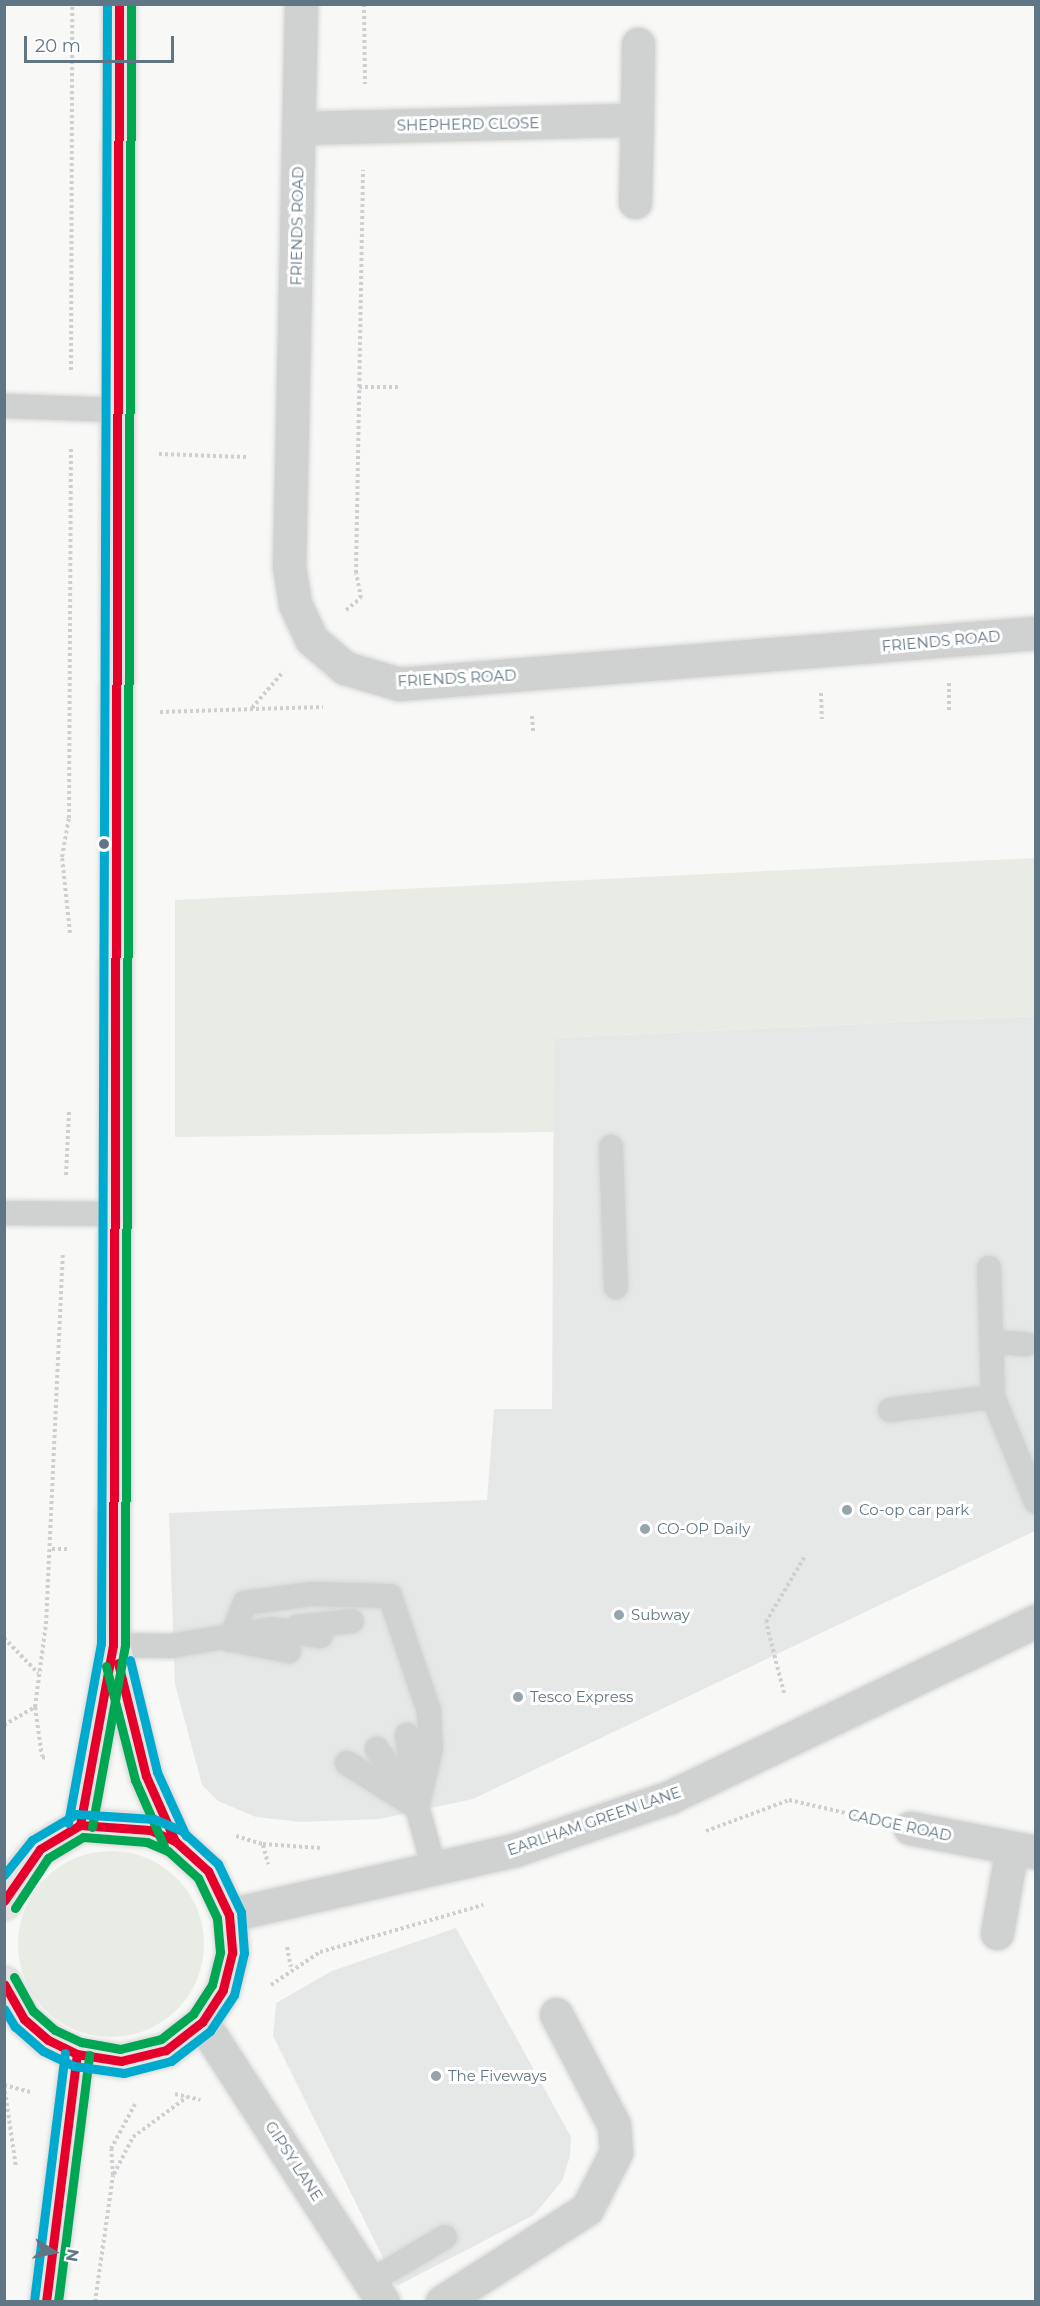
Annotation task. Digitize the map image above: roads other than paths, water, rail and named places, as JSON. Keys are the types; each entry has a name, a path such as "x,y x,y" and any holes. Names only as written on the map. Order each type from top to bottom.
{"main road":[{"path":"80,1825 113,1645 119,4"},
{"path":"4,1983 24,2019 77,2055 122,2061 166,2050 202,2022 223,1990 232,1953 229,1915 208,1871 176,1841 146,1776 113,1645"},
{"path":"9,1882 40,1850 80,1825 124,1825 176,1841"},
{"path":"46,2301 77,2055"}],"street":[{"name":"FRIENDS ROAD","path":"301,4 289,566 295,604 311,639 345,668 399,684 1035,633"},
{"path":"635,202 638,44"},
{"name":"SHEPHERD CLOSE","path":"299,128 637,120"},
{"name":"EARLHAM GREEN LANE","path":"229,1915 435,1871 670,1797 1035,1621"},
{"name":"CADGE ROAD","path":"910,1828 1024,1850 997,1933"},
{"path":"442,2301 587,2209 616,2152 614,2125 556,2014"},
{"name":"GIPSY LANE","path":"202,2022 377,2291"}],"lane":[{"path":"4,406 118,410"},
{"path":"611,1147 616,1287"},
{"path":"4,1213 64,1218 115,1214"},
{"path":"989,1268 995,1342 993,1397 1035,1502"},
{"path":"995,1342 1026,1344"},
{"path":"891,1410 993,1397"},
{"path":"230,1640 245,1603 312,1594 390,1596 429,1711 431,1749 417,1807"},
{"path":"113,1645 230,1640 272,1629 351,1621"},
{"path":"272,1629 320,1636"},
{"path":"230,1640 290,1651"},
{"path":"407,1735 417,1807 435,1871"},
{"path":"377,1749 417,1807"},
{"path":"347,1763 417,1807"},
{"path":"377,2291 445,2237"}],"place":[{"name":"Co-op car park","path":"847,1510"},
{"name":"CO-OP Daily","path":"645,1529"},
{"name":"Subway","path":"619,1615"},
{"name":"Tesco Express","path":"518,1697"},
{"name":"The Fiveways","path":"436,2076"}]}
